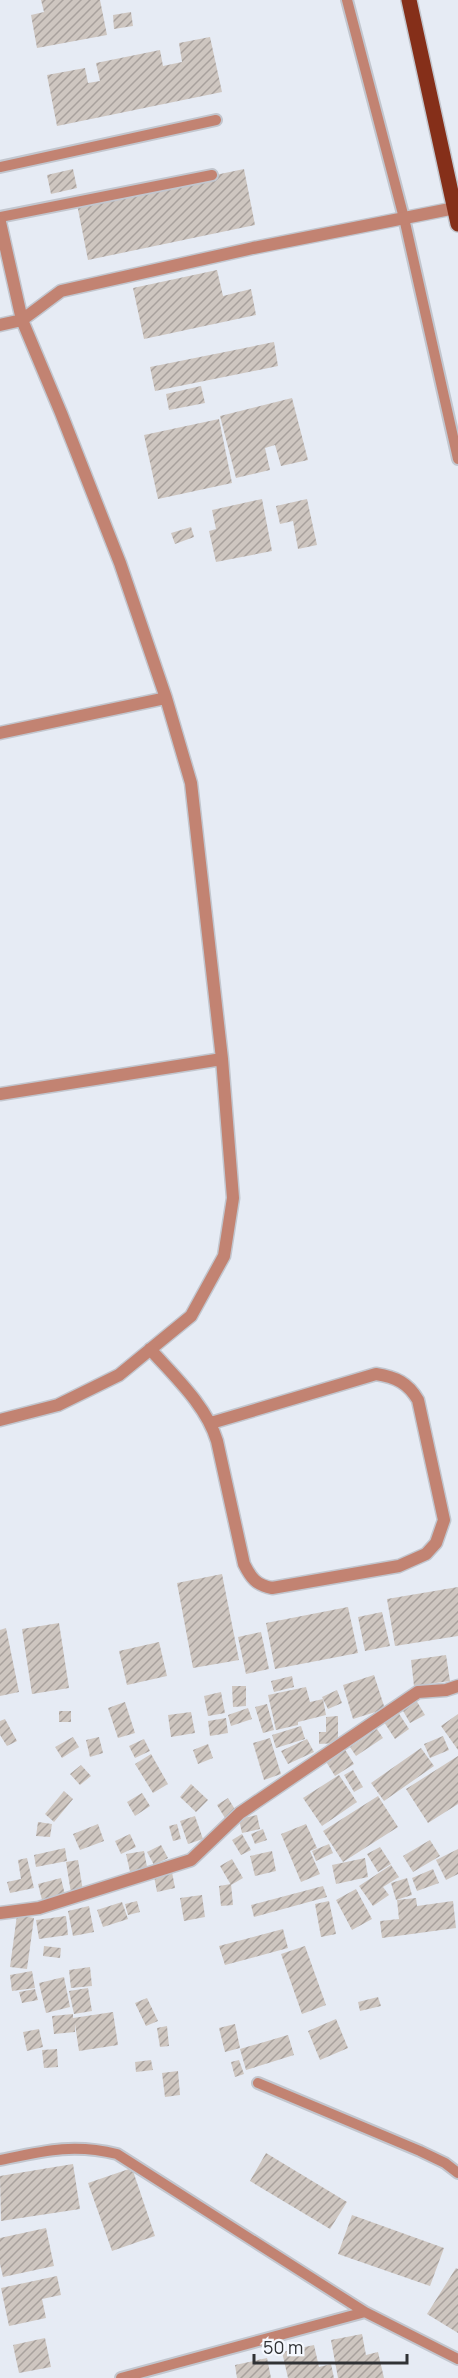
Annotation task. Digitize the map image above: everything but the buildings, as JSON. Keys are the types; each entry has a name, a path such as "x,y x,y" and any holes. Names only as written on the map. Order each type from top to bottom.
{"main road":[{"path":"409,0 458,224"}],"street":[{"path":"0,325 22,320 61,291 253,248 454,208"},
{"path":"0,222 22,320 120,563 166,698 191,783 222,1059 233,1198 224,1256 191,1316 119,1375 58,1405 0,1420"},
{"path":"0,733 166,698"},
{"path":"0,1094 222,1059"},
{"path":"150,1349 195,1400 211,1423 244,1563 250,1577 260,1586 272,1588 399,1566 426,1554 435,1542 444,1520 418,1400 409,1386 402,1381 376,1374 211,1423"},
{"path":"0,1913 39,1908 191,1860 240,1814 418,1692 446,1690 458,1686"}],"lane":[{"path":"347,0 404,218 458,459"},
{"path":"0,167 216,120"},
{"path":"0,217 212,175"},
{"path":"258,2083 420,2151 445,2163 458,2173"},
{"path":"0,2160 63,2147 97,2149 117,2154 364,2312 458,2360"},
{"path":"121,2378 364,2312"}]}
